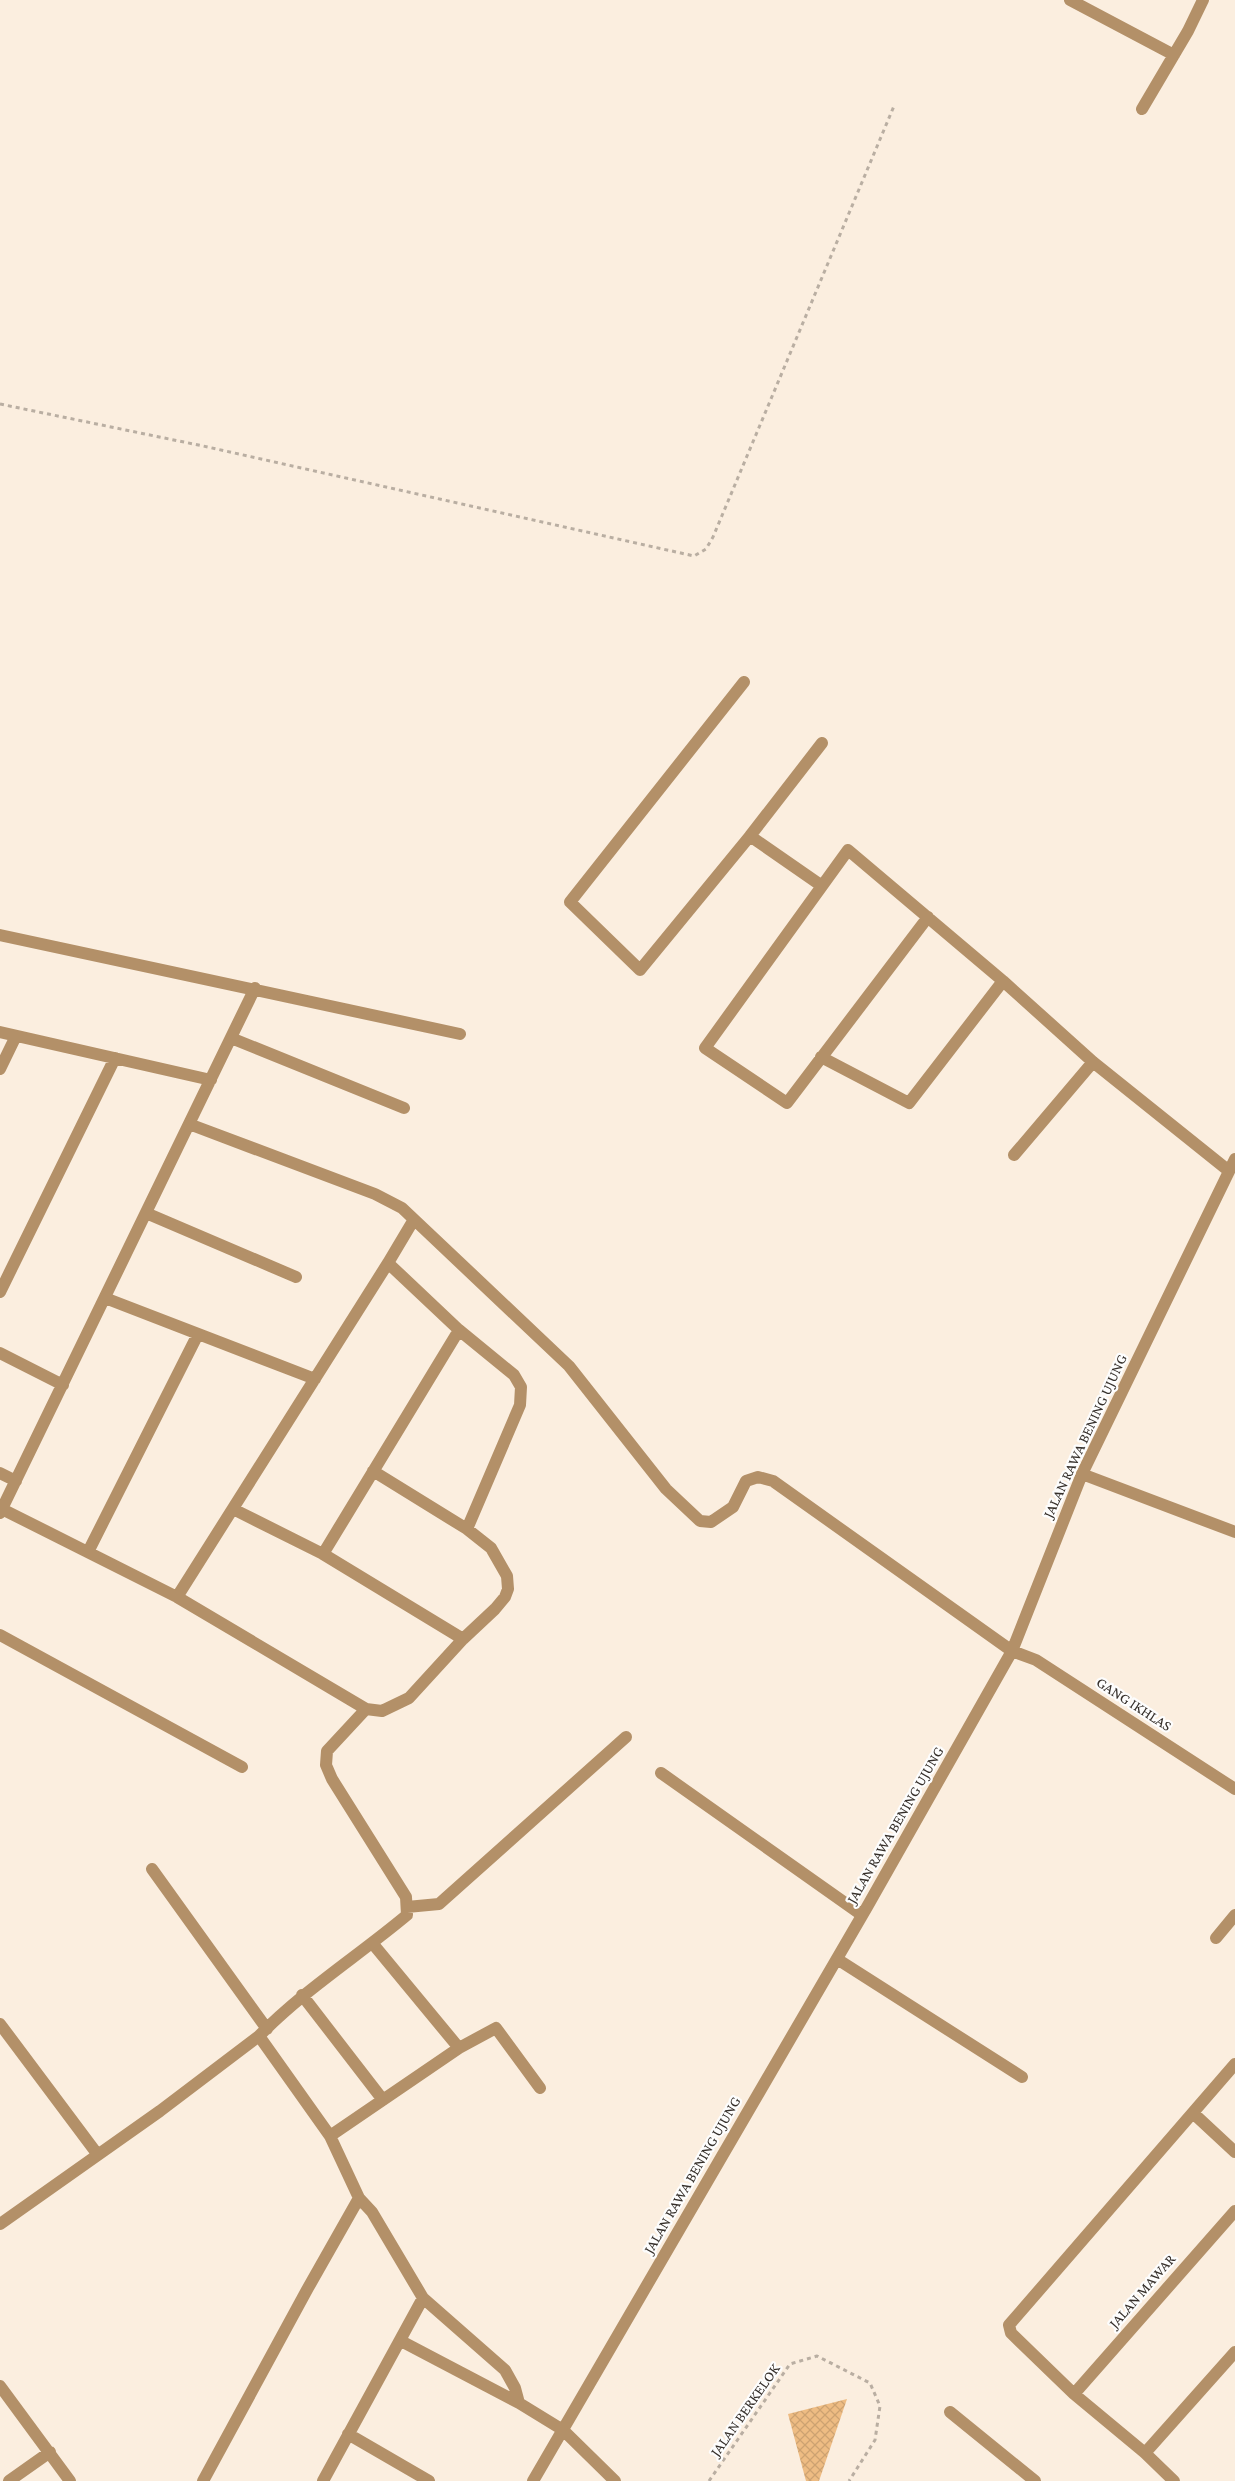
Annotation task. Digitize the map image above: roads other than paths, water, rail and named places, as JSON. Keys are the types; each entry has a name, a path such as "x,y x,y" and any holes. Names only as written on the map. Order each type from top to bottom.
{"street":[{"path":"1070,0 1174,55"},
{"path":"1142,109 1174,55 1203,0"},
{"path":"744,682 570,902 640,970 750,836 822,743"},
{"path":"750,836 822,886"},
{"path":"928,917 787,1103 705,1048 848,850 928,917 1003,981 1093,1062 1232,1165"},
{"path":"0,935 256,988 460,1034"},
{"path":"822,1057 909,1103 1003,981"},
{"path":"256,988 1,1511 177,1597 366,1709 382,1711 392,1708 409,1698 463,1639 495,1609 505,1597 508,1589 504,1570 491,1548 467,1529 373,1472"},
{"path":"0,1032 211,1080"},
{"path":"0,1069 16,1036"},
{"path":"231,1038 404,1108"},
{"path":"0,1292 115,1058"},
{"path":"1014,1155 1093,1062"},
{"name":"GANG IKHLAS","path":"190,1124 375,1194 402,1208 413,1221 569,1366 666,1489 700,1521 711,1522 733,1507 746,1481 758,1477 773,1481 1012,1651 1036,1660 1235,1789"},
{"name":"JALAN RAWA BENING UJUNG","path":"533,2481 837,1959 1012,1651 1082,1474 1232,1165"},
{"path":"146,1213 296,1277"},
{"path":"177,1597 413,1221"},
{"path":"388,1263 460,1330 514,1375 521,1387 520,1404 467,1529"},
{"path":"104,1298 315,1379"},
{"path":"323,1554 460,1330"},
{"path":"88,1552 198,1334"},
{"path":"0,1354 63,1385"},
{"path":"0,1473 16,1482"},
{"path":"1082,1474 1235,1532"},
{"path":"233,1509 323,1554 463,1639"},
{"path":"0,1634 242,1767"},
{"path":"0,2224 160,2111 263,2032 302,1995 373,1944 407,1915 406,1897 332,1779 326,1765 327,1751 366,1709"},
{"path":"407,1907 439,1904 626,1737"},
{"path":"661,1773 862,1915"},
{"path":"152,1869 263,2032 330,2136 359,2198 372,2212 423,2298 505,2370 515,2388 519,2402"},
{"path":"1216,1938 1235,1915"},
{"path":"373,1944 459,2048"},
{"path":"837,1959 1022,2077"},
{"path":"302,1995 383,2100"},
{"path":"0,2024 98,2155"},
{"path":"330,2136 459,2048 496,2028 540,2088"},
{"path":"1174,2481 1146,2453 1074,2394 1011,2333 1009,2325 1235,2064"},
{"path":"1192,2113 1235,2152"},
{"path":"203,2481 359,2198"},
{"name":"JALAN MAWAR","path":"1074,2394 1235,2211"},
{"path":"323,2481 423,2298"},
{"path":"401,2341 519,2402 563,2430 615,2481"},
{"path":"1146,2453 1235,2352"},
{"path":"0,2386 70,2481"},
{"path":"950,2412 1035,2481"},
{"path":"348,2434 429,2481"},
{"path":"9,2481 50,2452"}]}
